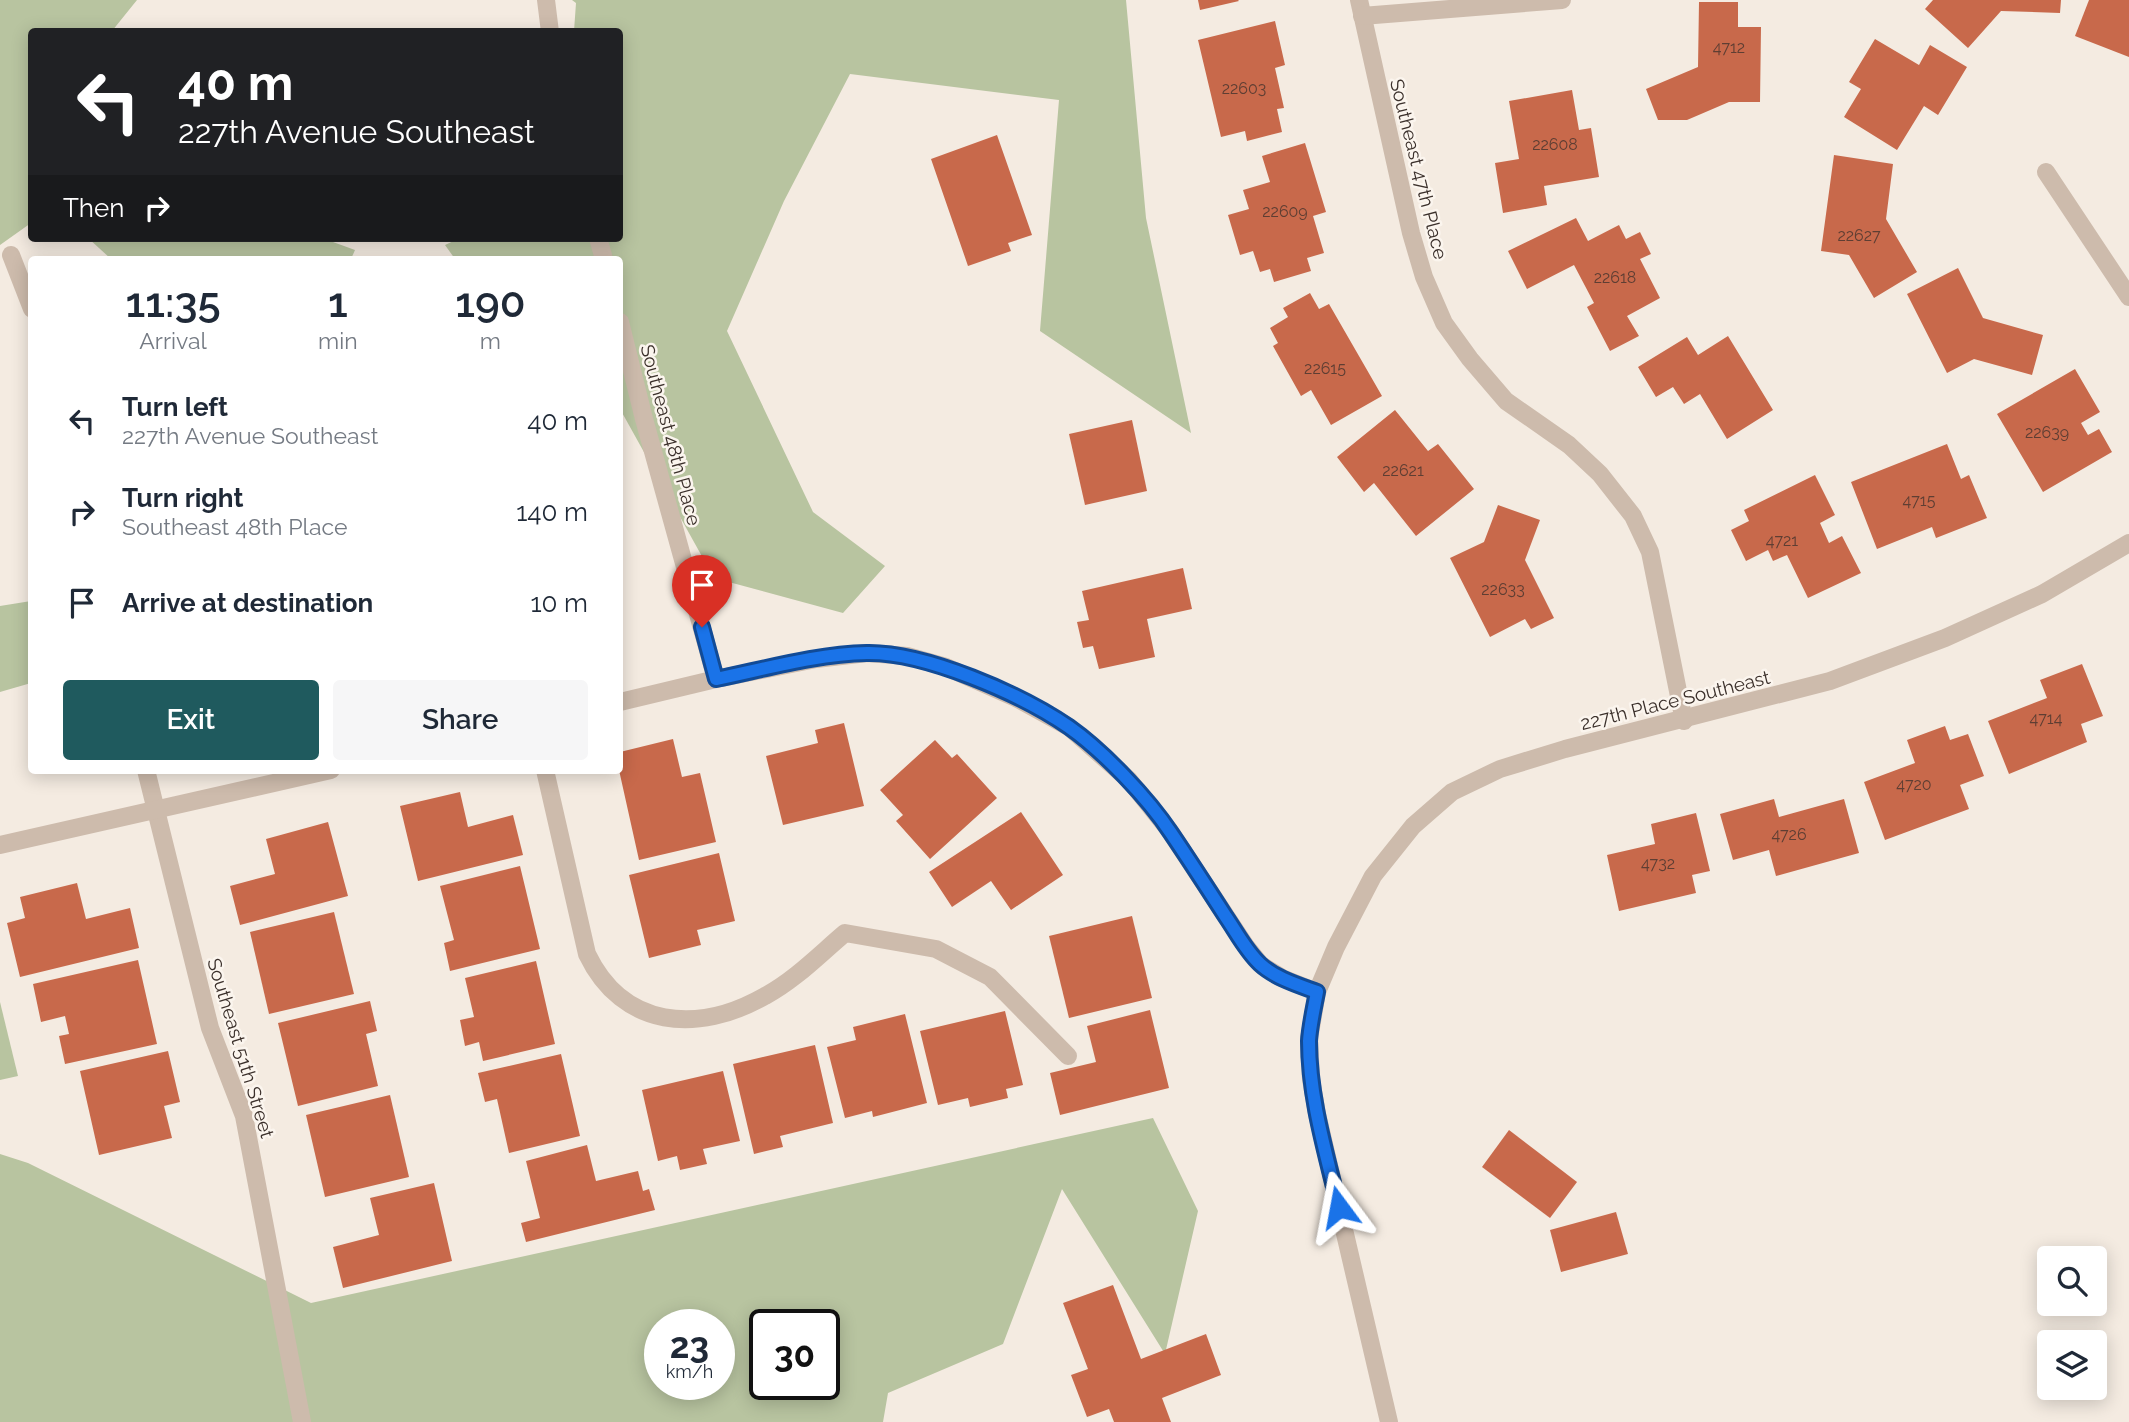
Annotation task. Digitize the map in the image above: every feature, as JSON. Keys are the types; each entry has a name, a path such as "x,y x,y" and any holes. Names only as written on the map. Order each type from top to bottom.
{"street":[{"path":"546,0 550,28"},
{"path":"1361,8 1562,0"},
{"name":"Southeast 47th Place","path":"1361,8 1411,233 1424,277 1444,323 1506,401 1577,452 1601,474 1633,516 1650,552 1684,721"},
{"path":"2046,172 2129,297"},
{"path":"11,255 28,299"},
{"name":"Southeast 48th Place","path":"623,336 643,419 716,679"},
{"name":"227th Place Southeast","path":"1389,1422 1317,1114 1311,1079 1309,1038 1317,992 1336,947 1373,876 1413,826 1452,792 1500,769 1830,681 1945,638 2042,594 2129,543"},
{"path":"623,701 816,659 867,653 907,656 946,667 1016,698 1069,727 1129,780 1169,830 1245,946 1261,965 1282,978 1317,992"},
{"name":"Southeast 51th Street","path":"147,774 210,1028 244,1116 302,1422"},
{"path":"0,845 314,774"},
{"path":"546,774 587,954 610,990 629,1006 653,1016 680,1018 704,1017 731,1011 765,997 845,933 936,949 990,976 1068,1056"}],"green space":[{"path":"0,0 137,0 114,28 28,28 28,225 0,245"},
{"path":"572,0 1126,0 1146,218 1191,433 1040,331 1059,100 850,74 784,201 727,331 813,512 885,566 843,613 714,578 623,414 623,256 453,256 445,245 451,242 623,242 623,28 574,28 576,3"},
{"path":"92,242 333,242 355,250 352,256 108,256"},
{"path":"28,601 28,684 0,692 0,606"},
{"path":"0,1002 18,1076 0,1080"},
{"path":"1153,1118 1198,1211 1165,1354 1062,1189 1003,1344 888,1393 883,1422 0,1422 0,1154 28,1163 311,1303"}],"building":[{"path":"1198,0 1238,0 1239,1 1200,10"},
{"path":"1933,0 2061,0 2060,13 2001,11 1968,48 1925,9"},
{"path":"2089,0 2129,0 2129,57 2075,36"},
{"path":"1699,2 1738,2 1738,27 1761,27 1760,102 1729,102 1687,120 1658,120 1646,89 1698,67"},
{"path":"1275,21 1285,65 1275,68 1284,108 1277,109 1282,132 1247,141 1245,131 1221,137 1198,40"},
{"path":"1875,39 1919,65 1930,45 1967,67 1938,115 1924,106 1897,150 1844,117 1861,89 1849,82"},
{"path":"1572,90 1579,130 1591,128 1599,177 1544,186 1547,205 1503,213 1495,163 1519,159 1509,101"},
{"path":"997,135 1032,235 1008,243 1011,251 968,266 931,159"},
{"path":"1305,143 1326,212 1313,216 1324,253 1307,258 1311,271 1274,282 1270,269 1260,272 1253,251 1240,255 1228,215 1249,209 1243,190 1270,182 1262,156"},
{"path":"1834,155 1893,164 1886,219 1917,272 1874,298 1849,255 1821,251"},
{"path":"1576,218 1588,241 1619,225 1626,239 1640,232 1651,254 1640,259 1660,298 1627,316 1639,336 1610,351 1587,307 1594,303 1574,265 1527,289 1508,251"},
{"path":"1958,268 1983,318 2043,335 2032,375 1974,359 1947,373 1907,294"},
{"path":"1310,293 1319,309 1329,304 1382,396 1331,425 1311,390 1301,396 1273,346 1278,343 1270,328 1288,317 1283,308"},
{"path":"1728,336 1773,410 1727,439 1700,394 1684,404 1673,387 1656,397 1638,367 1687,337 1698,355"},
{"path":"2075,369 2100,412 2081,423 2088,435 2099,429 2112,452 2043,492 1997,414"},
{"path":"1395,410 1428,451 1438,444 1474,489 1416,536 1374,483 1364,492 1337,457"},
{"path":"1132,420 1147,491 1085,505 1069,434"},
{"path":"1947,444 1961,479 1969,475 1987,518 1936,538 1932,527 1877,549 1851,482"},
{"path":"1815,475 1835,515 1820,523 1829,543 1842,536 1861,573 1808,598 1787,555 1773,561 1768,550 1746,561 1731,530 1749,521 1744,510"},
{"path":"1498,505 1540,520 1525,560 1554,618 1531,629 1525,619 1490,637 1450,558 1484,542"},
{"path":"1183,568 1192,609 1147,619 1155,657 1099,669 1093,646 1083,648 1077,622 1089,620 1082,591"},
{"path":"2082,664 2103,716 2081,724 2087,742 2009,774 1988,721 2047,698 2040,680"},
{"path":"844,723 864,806 783,825 766,756 818,743 815,730"},
{"path":"1945,726 1950,740 1968,734 1984,776 1960,785 1969,809 1885,840 1864,782 1915,763 1907,740"},
{"path":"673,739 682,777 700,773 716,842 639,860 620,774 623,774 623,751"},
{"path":"935,740 952,758 957,754 997,798 930,859 896,821 903,815 880,790"},
{"path":"460,792 468,827 513,815 523,855 418,881 400,806"},
{"path":"1774,799 1779,817 1844,799 1859,853 1776,876 1769,850 1733,860 1720,814"},
{"path":"1021,812 1063,875 1011,910 991,881 952,907 929,872"},
{"path":"1696,813 1710,871 1692,875 1696,893 1619,911 1607,855 1655,844 1651,824"},
{"path":"328,822 348,896 240,925 230,886 275,874 266,839"},
{"path":"719,853 735,921 697,930 701,945 649,958 629,875"},
{"path":"520,866 540,949 450,971 444,943 454,940 440,886"},
{"path":"77,883 86,919 130,908 139,948 20,977 7,923 25,918 20,897"},
{"path":"334,912 354,994 269,1014 250,932"},
{"path":"1132,916 1152,998 1069,1018 1049,936"},
{"path":"138,960 157,1044 65,1064 59,1036 69,1034 65,1016 41,1022 33,984"},
{"path":"536,961 555,1044 483,1061 479,1042 465,1046 460,1020 474,1017 465,978"},
{"path":"370,1001 377,1031 366,1034 378,1086 298,1106 278,1023"},
{"path":"1150,1010 1169,1088 1060,1115 1050,1073 1096,1062 1087,1026"},
{"path":"1005,1011 1023,1085 1006,1089 1008,1098 970,1107 968,1098 938,1105 920,1031"},
{"path":"905,1014 927,1103 873,1117 872,1111 845,1118 827,1047 856,1040 853,1027"},
{"path":"815,1045 833,1123 780,1136 783,1147 754,1154 733,1064"},
{"path":"168,1051 180,1102 164,1106 172,1138 99,1155 80,1071"},
{"path":"561,1054 580,1136 509,1153 497,1099 485,1102 478,1073"},
{"path":"723,1071 740,1141 703,1149 707,1164 680,1170 677,1156 658,1161 642,1090"},
{"path":"390,1095 409,1177 325,1197 306,1115"},
{"path":"1509,1130 1577,1182 1550,1218 1482,1167"},
{"path":"587,1145 596,1181 638,1171 643,1191 649,1189 655,1210 526,1242 521,1223 540,1218 526,1161"},
{"path":"434,1183 452,1261 343,1288 333,1247 379,1235 370,1198"},
{"path":"1616,1212 1628,1254 1561,1272 1550,1230"},
{"path":"1113,1285 1141,1359 1206,1334 1221,1375 1162,1398 1171,1422 1114,1422 1109,1409 1087,1417 1071,1375 1088,1369 1063,1303"}],"route":[{"path":"702,627 716,679 816,659 867,653 907,656 946,667 1016,698 1069,727 1129,780 1169,830 1245,946 1261,965 1282,978 1317,992 1309,1038 1311,1079 1339,1207"}]}
